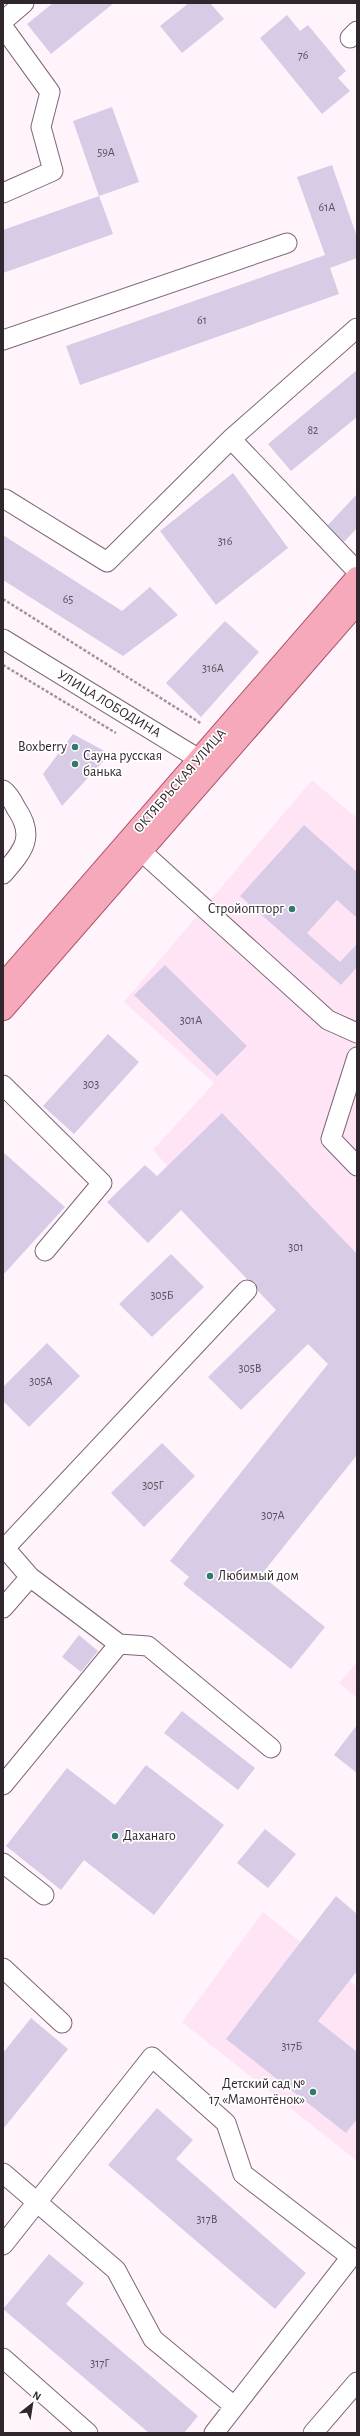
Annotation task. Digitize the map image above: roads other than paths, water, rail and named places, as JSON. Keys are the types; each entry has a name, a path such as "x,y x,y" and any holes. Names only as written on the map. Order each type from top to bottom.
{"main road":[{"name":"ОКТЯБРЬСКАЯ УЛИЦА","path":"3,1009 141,851 207,764 357,578"},
{"name":"ОКТЯБРЬСКАЯ УЛИЦА","path":"3,985 357,603"}],"street":[{"path":"3,20 24,3"},
{"path":"3,27 50,92 41,127 53,171 3,193"},
{"path":"3,340 287,243"},
{"path":"5,499 107,562 231,440 357,328"},
{"path":"231,440 357,571"},
{"name":"УЛИЦА ЛОБОДИНА","path":"3,639 207,764"},
{"path":"3,790 23,818 27,837 20,854 3,874"},
{"path":"141,851 328,1020 357,1033"},
{"path":"357,1058 331,1139 357,1166"},
{"path":"3,1086 102,1183 45,1251"},
{"path":"247,1290 4,1547 30,1577 118,1644 148,1646 272,1748"},
{"path":"3,1608 30,1577"},
{"path":"3,1785 118,1644"},
{"path":"3,1863 44,1895"},
{"path":"3,1968 62,2023"},
{"path":"3,2245 152,2057 226,2123 243,2174 351,2257 214,2433"},
{"path":"3,2173 116,2270 154,2339 234,2406"},
{"path":"3,2358 88,2433"},
{"path":"314,2433 357,2382"}],"place":[{"name":"Boxberry","path":"75,747"},
{"name":"Сауна русская банька","path":"75,764"},
{"name":"Стройоптторг","path":"292,909"},
{"name":"Любимый дом","path":"210,1576"},
{"name":"Даханаго","path":"115,1836"},
{"name":"Детский сад № 17 «Мамонтёнок»","path":"313,2092"}]}
